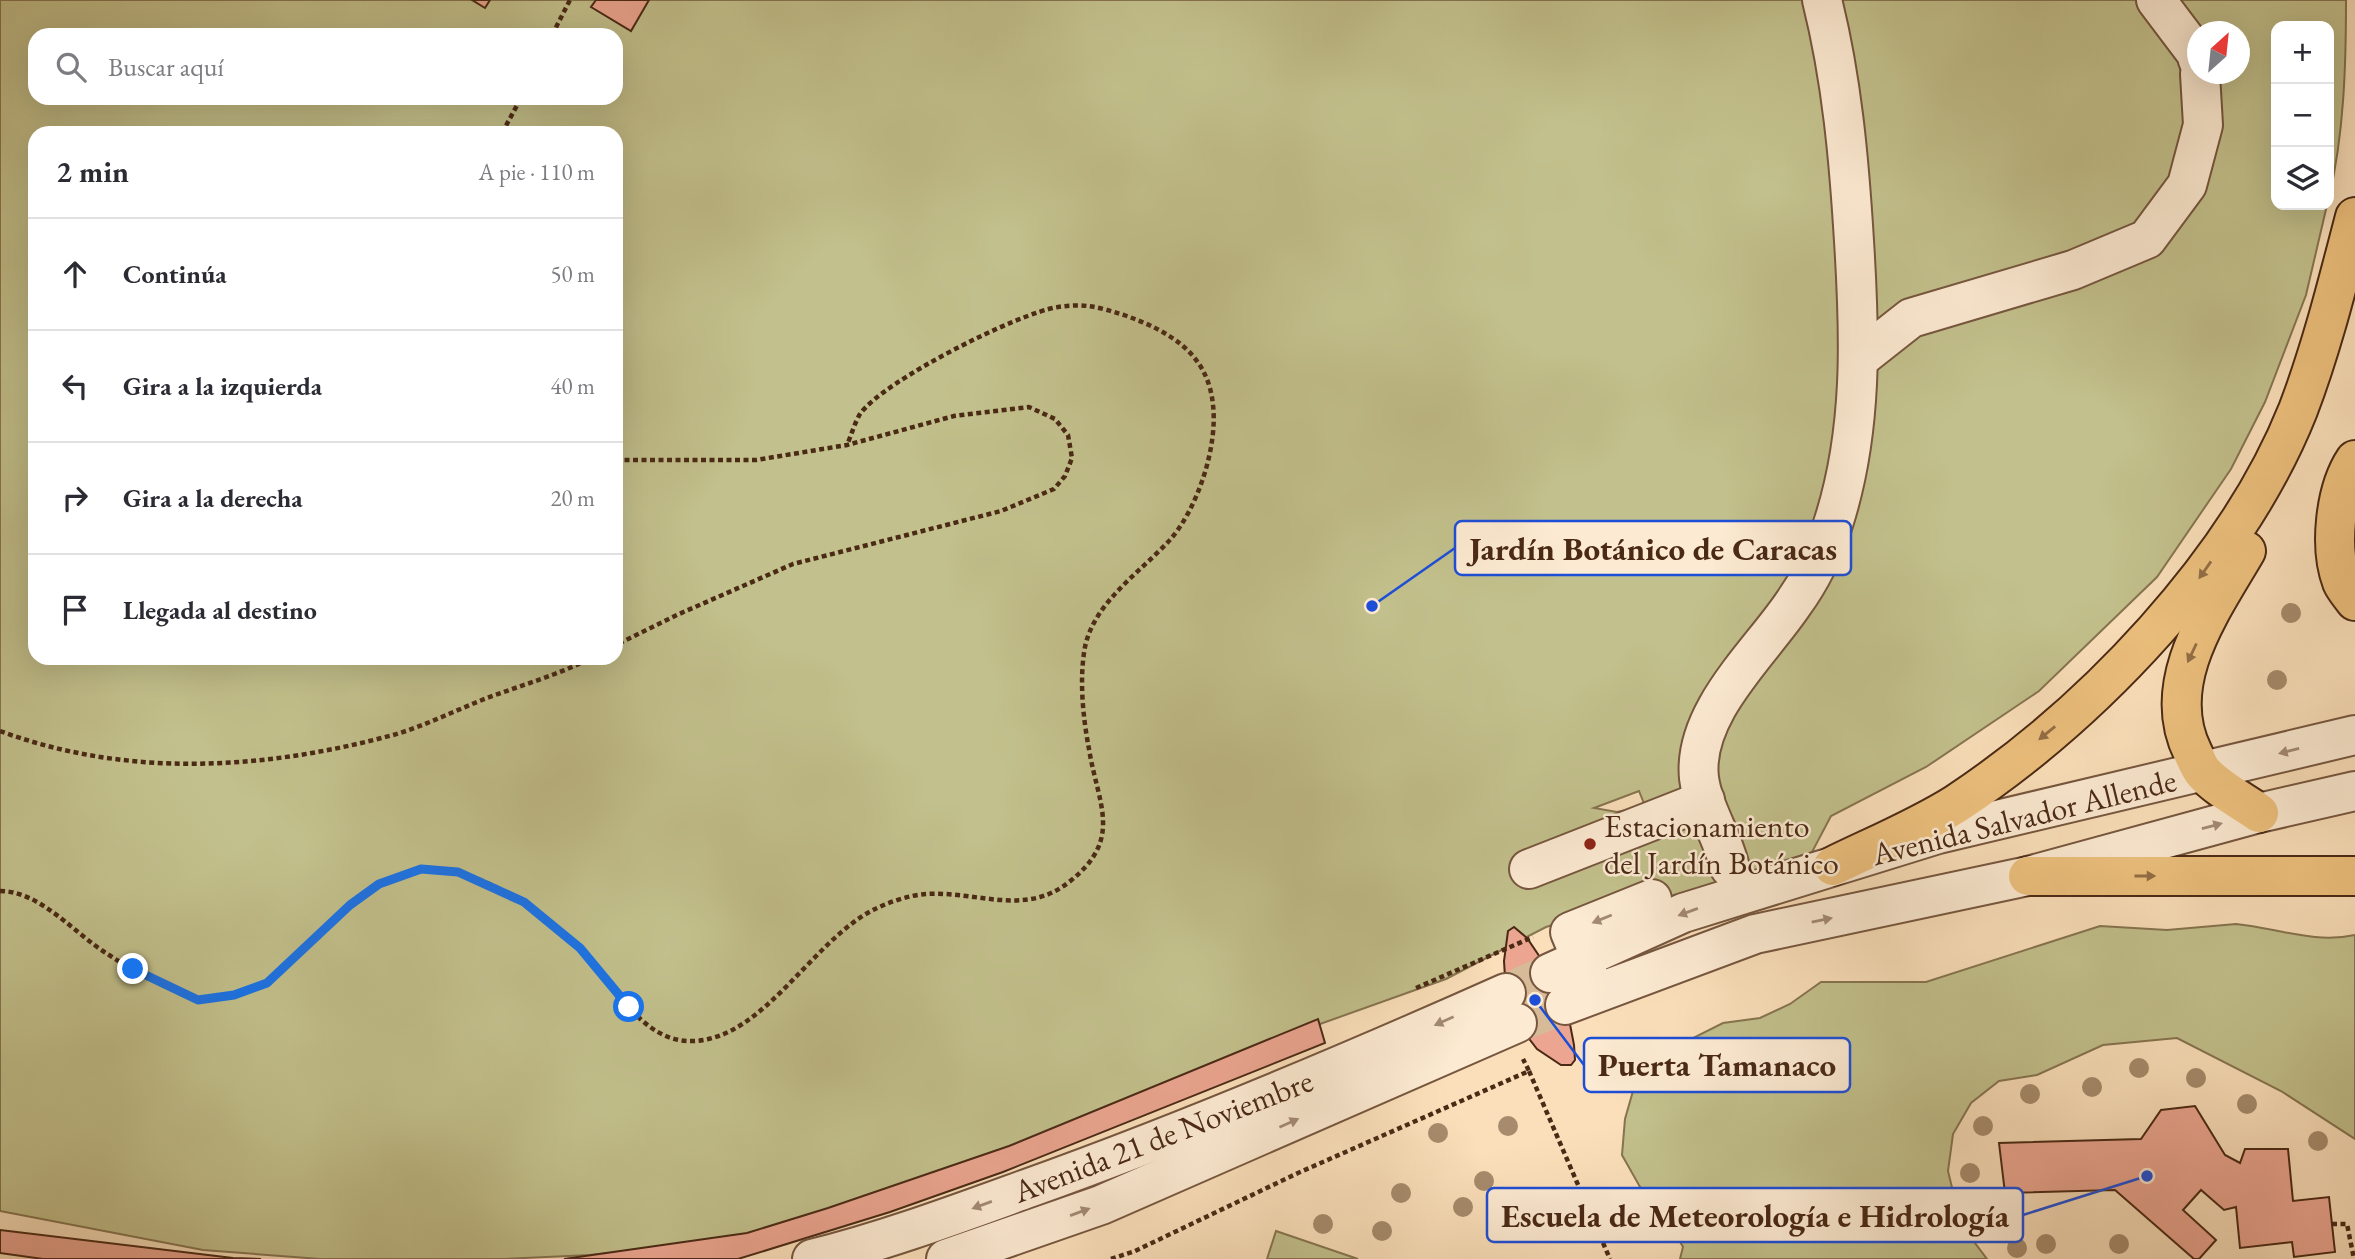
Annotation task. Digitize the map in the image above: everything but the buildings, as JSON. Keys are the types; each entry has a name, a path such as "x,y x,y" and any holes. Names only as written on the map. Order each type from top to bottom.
{"highway":[{"path":"1833,866 1955,804 2004,768 2064,720 2132,654 2199,580 2248,507 2297,411 2331,310 2355,217"},
{"path":"2259,813 2203,772 2180,722 2181,692 2188,660 2212,610 2317,423 2355,304"},
{"path":"2355,460 2348,470 2338,515 2336,550 2343,583 2355,601"},
{"path":"2028,876 2355,876"}],"street":[{"path":"1822,0 1845,118 1859,359 1850,447 1834,523 1809,581 1732,684 1717,709 1707,732 1699,767 1705,800 1755,934 2028,876 2259,813 2355,791"},
{"path":"2156,0 2187,41"},
{"path":"1859,359 1911,318 2073,270 2147,239 2187,185 2203,125 2201,84"},
{"name":"Avenida Salvador Allende","path":"1755,934 1573,982 1735,881 1833,866 1938,834 2046,806 2355,735"},
{"path":"1529,869 1705,800"},
{"name":"Avenida 21 de Noviembre","path":"812,1259 936,1221 1142,1148 1327,1073 1510,1014"},
{"name":"Avenida 21 de Noviembre","path":"946,1259 1101,1205 1510,1014"}],"path":[{"path":"556,28 570,0"},
{"path":"506,126 517,105"},
{"path":"0,891 10,891 42,907 74,926 102,951 198,1000 234,995 267,983 350,905 379,884 421,869 458,872 524,902 580,948 629,1007 656,1031 690,1042 724,1035 757,1017 829,942 857,919 888,902 924,894 996,901 1033,901 1066,885 1095,858 1106,822 1090,755 1085,719 1085,646 1098,614 1174,536 1205,476 1213,441 1213,405 1206,372 1186,345 1156,326 1091,304 1052,307 1017,319 987,336 954,348 888,390 861,412 848,445"},
{"path":"623,460 756,460 848,445 954,416 1029,407 1055,419 1068,435 1072,458 1065,477 1054,489 1035,499 1001,512 793,564 691,608 623,642"},
{"path":"0,731 42,747 131,761 226,765 321,751 395,734 573,665"},
{"path":"1406,992 1537,935"},
{"path":"1510,1014 1529,1071 1610,1259"},
{"path":"1111,1259 1135,1251 1298,1174 1529,1071"},
{"path":"2332,1224 2347,1224 2354,1259"}],"shaded area":[{"path":"0,0 2346,0 2343,100 2334,174 2334,21 2271,21 2271,210 2326,210 2306,295 2265,402 2231,469 2157,577 2039,691 1926,767 1831,816 1811,854 1666,899 1597,912 1546,927 1446,979 1320,1024 1170,1093 736,1241 590,1255 502,1259 320,1259 203,1250 0,1211","holes":["1639,791 1645,806 1617,812 1594,808"]},
{"path":"2236,924 2310,937 2355,935 2355,1139 2281,1091 2177,1038 2103,1045 2037,1075 1999,1081 1971,1103 1953,1134 1948,1171 1956,1204 1969,1235 1987,1259 1680,1259 1683,1247 1665,1215 1640,1187 1622,1155 1625,1119 1635,1084 1664,1064 1689,1040 1723,1023 1760,1018 1790,1004 1821,982 1926,982 2100,926 2167,930"},
{"path":"1276,1231 1358,1259 1267,1259"}],"tunnel":[{"path":"1506,993 1550,973"},
{"path":"1517,1023 1565,1005"}],"place":[{"name":"Jardín Botánico de Caracas","path":"1372,606"},
{"name":"Estacionamiento del Jardín Botánico","path":"1590,844"},
{"name":"Puerta Tamanaco","path":"1535,1000"},
{"name":"Escuela de Meteorología e Hidrología","path":"2147,1176"}],"route":[{"path":"133,969 198,1000 234,995 267,983 350,905 379,884 421,869 458,872 524,902 580,948 629,1007"}]}
